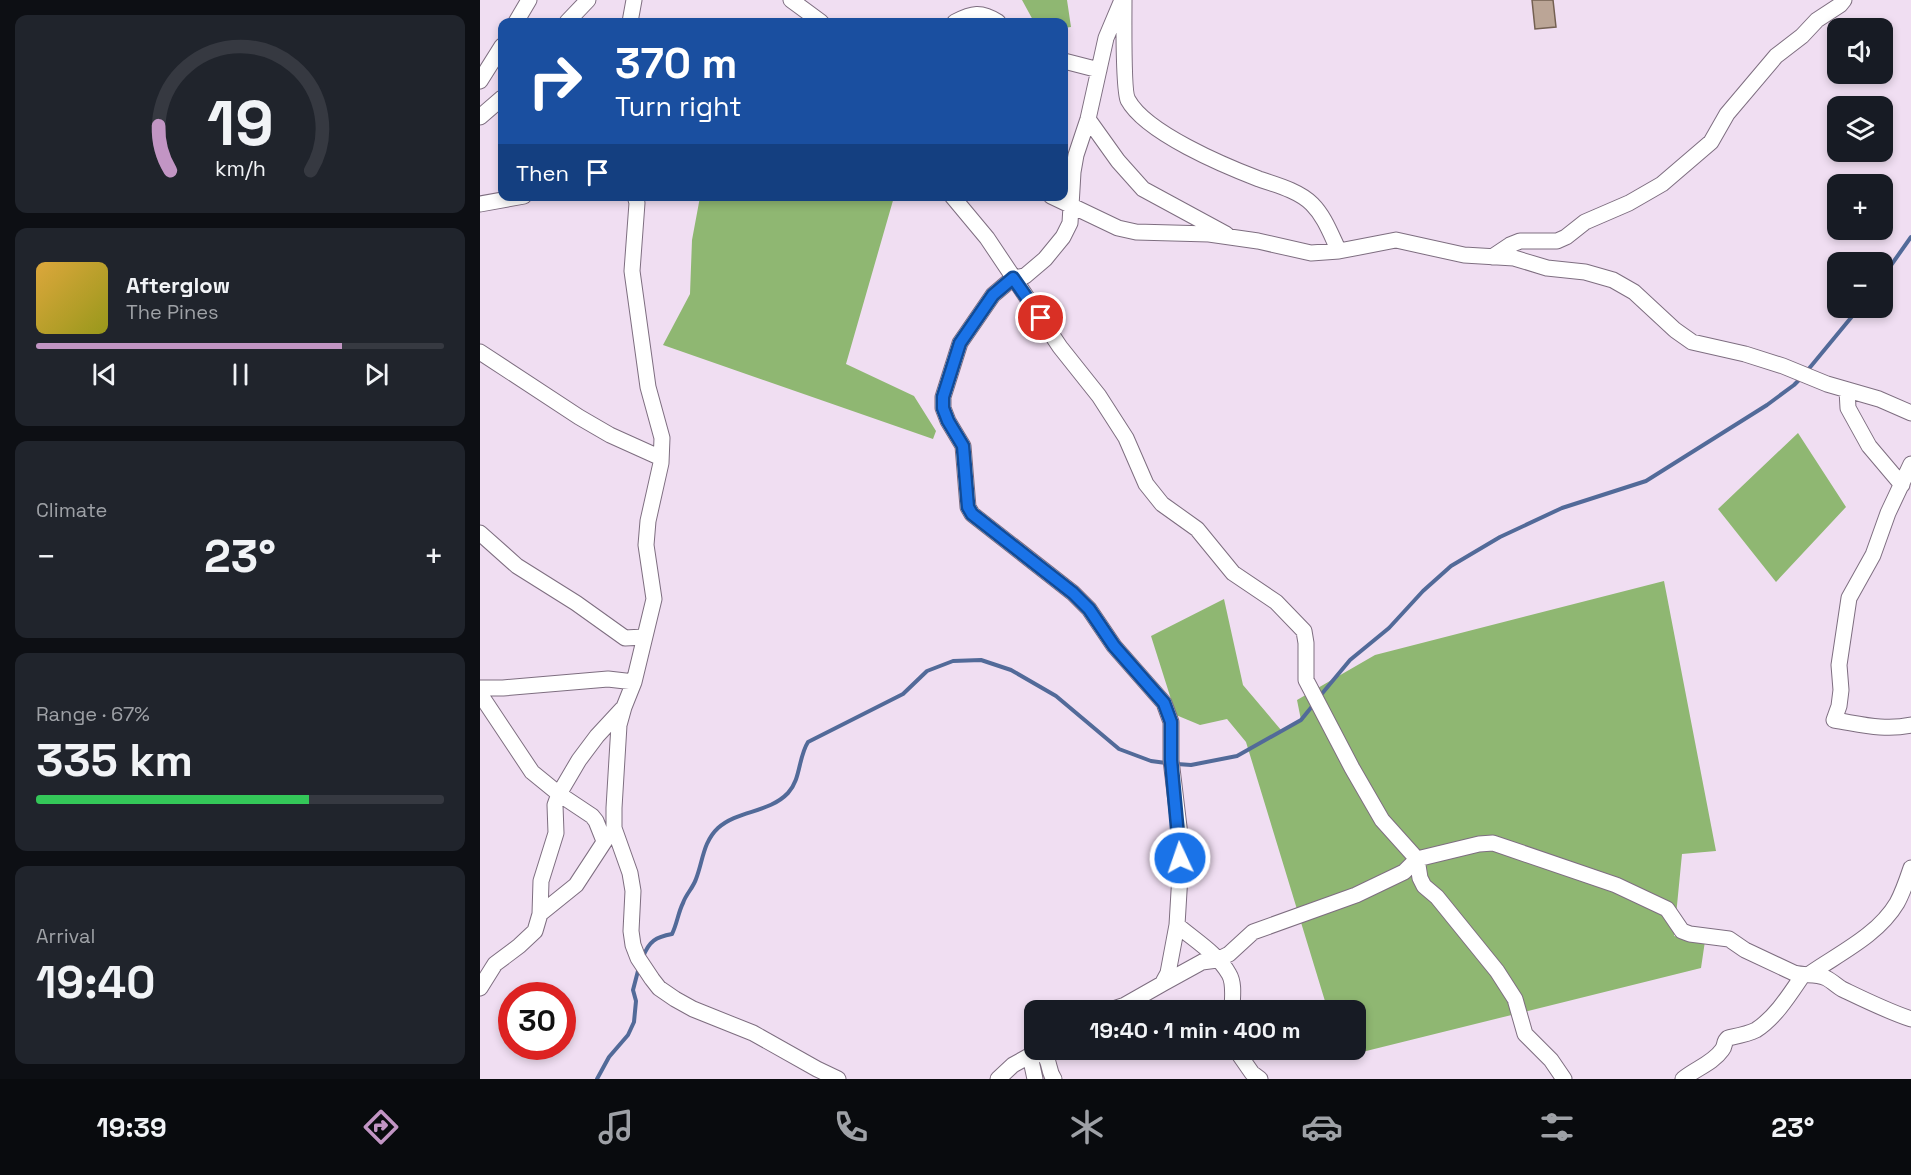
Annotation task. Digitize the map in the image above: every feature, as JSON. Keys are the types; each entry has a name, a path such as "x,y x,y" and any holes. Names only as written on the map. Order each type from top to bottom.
{"street":[{"path":"518,18 529,0"},
{"path":"571,18 588,0"},
{"path":"631,18 634,0"},
{"path":"1123,0 1106,38 1088,119 1074,164 1070,222 1045,260 1025,276 1013,278 993,295 960,343 943,397 943,408 963,446 968,507 972,514 1073,593 1089,609 1114,646 1164,703 1171,722 1171,760 1180,835 1180,858 1177,925 1168,973 1162,984"},
{"path":"1123,0 1128,100 1141,115 1194,151 1293,192 1311,202 1322,215 1339,251"},
{"path":"1492,257 1509,244 1520,241 1557,241 1585,222 1629,203 1662,184 1711,142 1726,114 1776,56 1844,0"},
{"path":"794,1 816,18"},
{"path":"962,18 970,14 989,18"},
{"path":"480,81 498,52"},
{"path":"1068,62 1098,70"},
{"path":"480,117 498,101"},
{"path":"1088,119 1118,161 1143,189 1231,237"},
{"path":"480,204 498,201"},
{"path":"636,201 632,271 648,387 662,438 661,458 646,545 654,599 634,682 619,725 614,828 630,873 633,891 631,931 633,945 638,958 659,988 693,1009 753,1033 817,1070 838,1079"},
{"path":"956,201 987,238 1060,347 1099,396 1126,438 1146,484 1162,504 1197,529 1233,573 1276,602 1304,631 1306,680 1382,820 1417,859 1420,878 1424,886 1437,897 1497,970 1515,999 1525,1034 1551,1060 1564,1079"},
{"path":"1062,201 1118,228 1136,232 1209,234 1258,241 1311,253 1339,251 1396,240 1464,255 1514,258 1547,268 1585,272 1613,280 1634,292 1675,330 1692,342 1764,360 1879,399 1911,413"},
{"path":"480,352 512,375 602,431 661,458"},
{"path":"1847,390 1848,408 1869,446 1902,485"},
{"path":"1911,464 1888,513 1873,555 1849,598 1839,665 1841,690 1834,720 1879,728 1901,728 1911,725"},
{"path":"480,533 517,566 626,638 644,637"},
{"path":"480,688 608,679 634,682"},
{"path":"480,694 532,772 596,821 604,841"},
{"path":"480,988 495,964 531,936 537,925 540,914 541,881 556,837 555,805 559,794 592,743 624,707"},
{"path":"540,914 576,885 614,828"},
{"path":"1134,1000 1202,962 1217,960 1241,945 1253,932 1356,895 1404,872 1417,859 1479,844 1493,843 1616,885 1666,909 1683,931 1729,939 1745,950 1794,973 1826,978 1887,1011 1911,1019"},
{"path":"1683,1079 1705,1066 1722,1051 1725,1040 1754,1030 1766,1021 1807,974 1879,924 1897,902 1911,868"},
{"path":"1177,925 1217,960 1229,974 1233,986 1232,1000"},
{"path":"998,1079 1013,1065 1024,1059"},
{"path":"1035,1079 1036,1060"},
{"path":"1048,1060 1054,1079"},
{"path":"1243,1060 1252,1073 1260,1079"}],"green space":[{"path":"1022,0 1067,0 1071,27 1068,27 1068,18 1032,18"},
{"path":"699,201 893,201 846,364 914,396 936,431 933,439 663,345 690,294 692,240"},
{"path":"1798,433 1846,507 1776,582 1718,509"},
{"path":"1664,581 1716,851 1682,854 1674,936 1705,941 1701,968 1366,1051 1366,1000 1325,1000 1246,742 1227,719 1200,725 1176,715 1151,636 1224,599 1243,685 1281,730 1301,720 1297,700 1375,655"}],"building":[{"path":"1532,0 1553,0 1556,27 1535,29"}],"waterway":[{"path":"1893,262 1911,237"},
{"path":"1807,371 1851,318"},
{"path":"1320,696 1350,660 1389,628 1423,591 1451,566 1500,537 1562,508 1646,481 1767,405 1802,377"},
{"path":"643,957 654,941 672,934 713,833 726,822 772,804 788,793 795,781 808,742 903,694 927,671 953,661 981,660 1011,670 1056,696 1119,749 1151,761 1166,763"},
{"path":"1177,764 1191,765 1237,756 1301,720 1314,704"},
{"path":"597,1079 609,1057 628,1035 634,1022 636,1001 633,990 639,967"}],"route":[{"path":"1041,318 1013,278 993,295 960,343 943,397 943,408 963,446 968,507 972,514 1073,593 1089,609 1114,646 1164,703 1171,722 1171,760 1180,835 1180,858"}]}
